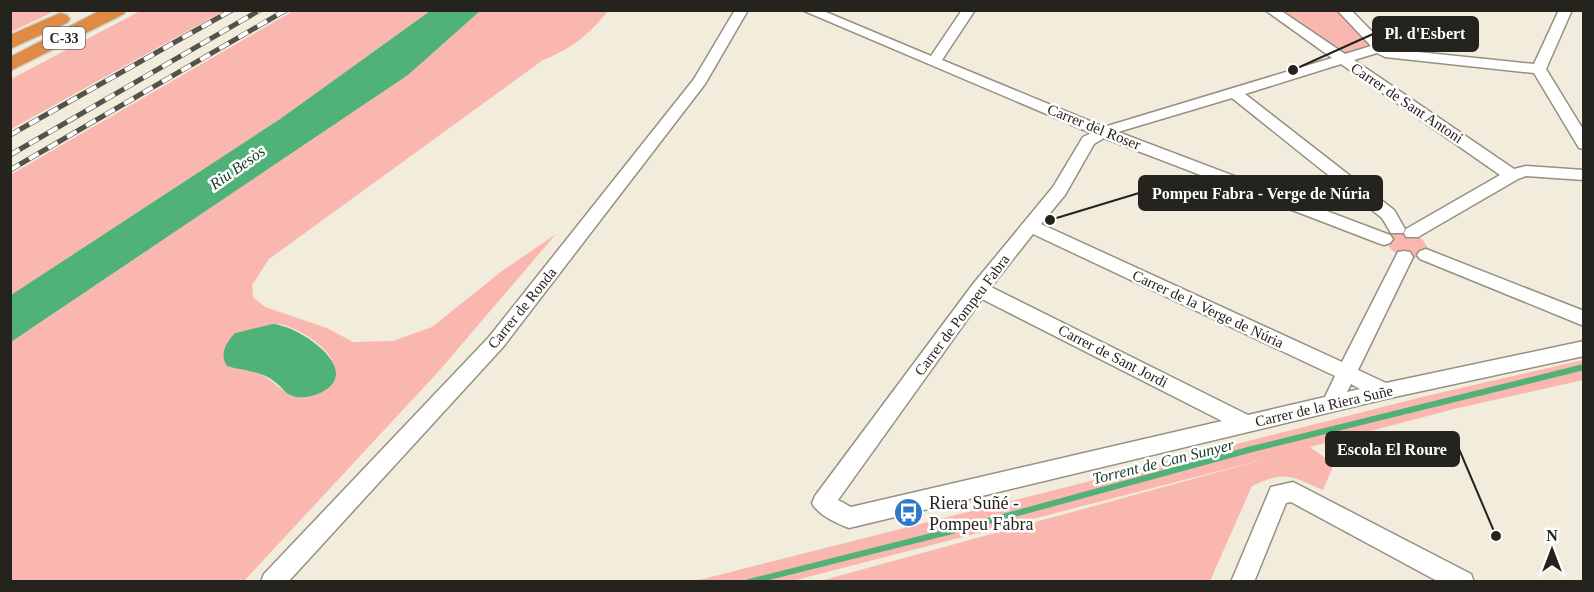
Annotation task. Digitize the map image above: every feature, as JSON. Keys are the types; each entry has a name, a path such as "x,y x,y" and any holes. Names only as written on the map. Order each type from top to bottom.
{"highway":[{"name":"C-33","path":"10,43 77,10"},
{"name":"C-33","path":"10,65 117,10"}],"street":[{"name":"Carrer de Ronda","path":"272,582 496,342 700,81 742,10"},
{"name":"Carrer del Roser","path":"808,10 1103,132 1398,234"},
{"path":"934,61 969,10"},
{"name":"Carrer de Sant Antoni","path":"1271,10 1512,175"},
{"path":"1343,10 1382,51"},
{"path":"1539,69 1566,10"},
{"path":"1103,132 1344,60 1382,51 1539,69"},
{"path":"1539,69 1584,144"},
{"path":"1234,93 1388,214 1398,234 1426,244 1426,255"},
{"name":"Carrer de Pompeu Fabra","path":"823,503 979,289 1059,191 1088,141 1103,132"},
{"path":"1584,176 1526,171 1512,175 1398,234 1390,249 1404,256 1419,258 1426,255 1584,319"},
{"name":"Carrer de la Verge de Núria","path":"1030,226 1385,391"},
{"path":"1331,404 1348,374 1404,256"},
{"name":"Carrer de Sant Jordi","path":"979,289 1247,424"},
{"name":"Carrer de la Riera Suñe","path":"823,503 849,518 1385,391 1584,348"},
{"path":"1242,582 1279,495 1286,492 1293,492 1463,582"}],"shaded area":[{"path":"11,10 55,10 55,11 11,32"},
{"path":"142,10 224,11 11,129 11,79"},
{"path":"293,11 430,11 280,119 11,295 10,175"},
{"path":"480,11 608,11 579,40 543,60 269,259 252,285 253,297 265,307 327,328 353,342 393,341 432,327 502,271 556,234 439,371 244,581 11,582 11,342 408,75","holes":["280,324 317,343 332,360 294,397 265,377 251,371 241,370 235,333"]},
{"path":"1271,11 1343,11 1376,45 1349,59"},
{"path":"1397,229 1412,233 1423,241 1428,250 1424,256 1404,257 1393,251 1384,234"},
{"path":"1583,360 1583,380 1454,409 1310,447 1334,464 1323,490 1288,477 1273,478 1252,486 1210,581 820,581 1273,457 792,581 695,581 1426,396"}],"water":[{"name":"Riu Besòs","path":"430,11 480,11 408,75 11,342 11,295 280,119"},
{"path":"273,324 299,333 324,351 333,362 336,374 332,384 320,393 297,397 287,393 270,378 227,366 224,353 235,333"}],"waterway":[{"name":"Torrent de Can Sunyer","path":"749,582 952,531 1252,449 1584,367"}],"railway":[{"path":"10,135 232,10"},
{"path":"10,155 260,10"},
{"path":"10,170 286,10"}],"place":[{"name":"Pl. d'Esbert","path":"1293,70"},
{"name":"Pompeu Fabra - Verge de Núria","path":"1050,220"},
{"name":"Riera Suñé - Pompeu Fabra","path":"908,513"},
{"name":"Escola El Roure","path":"1496,536"}]}
